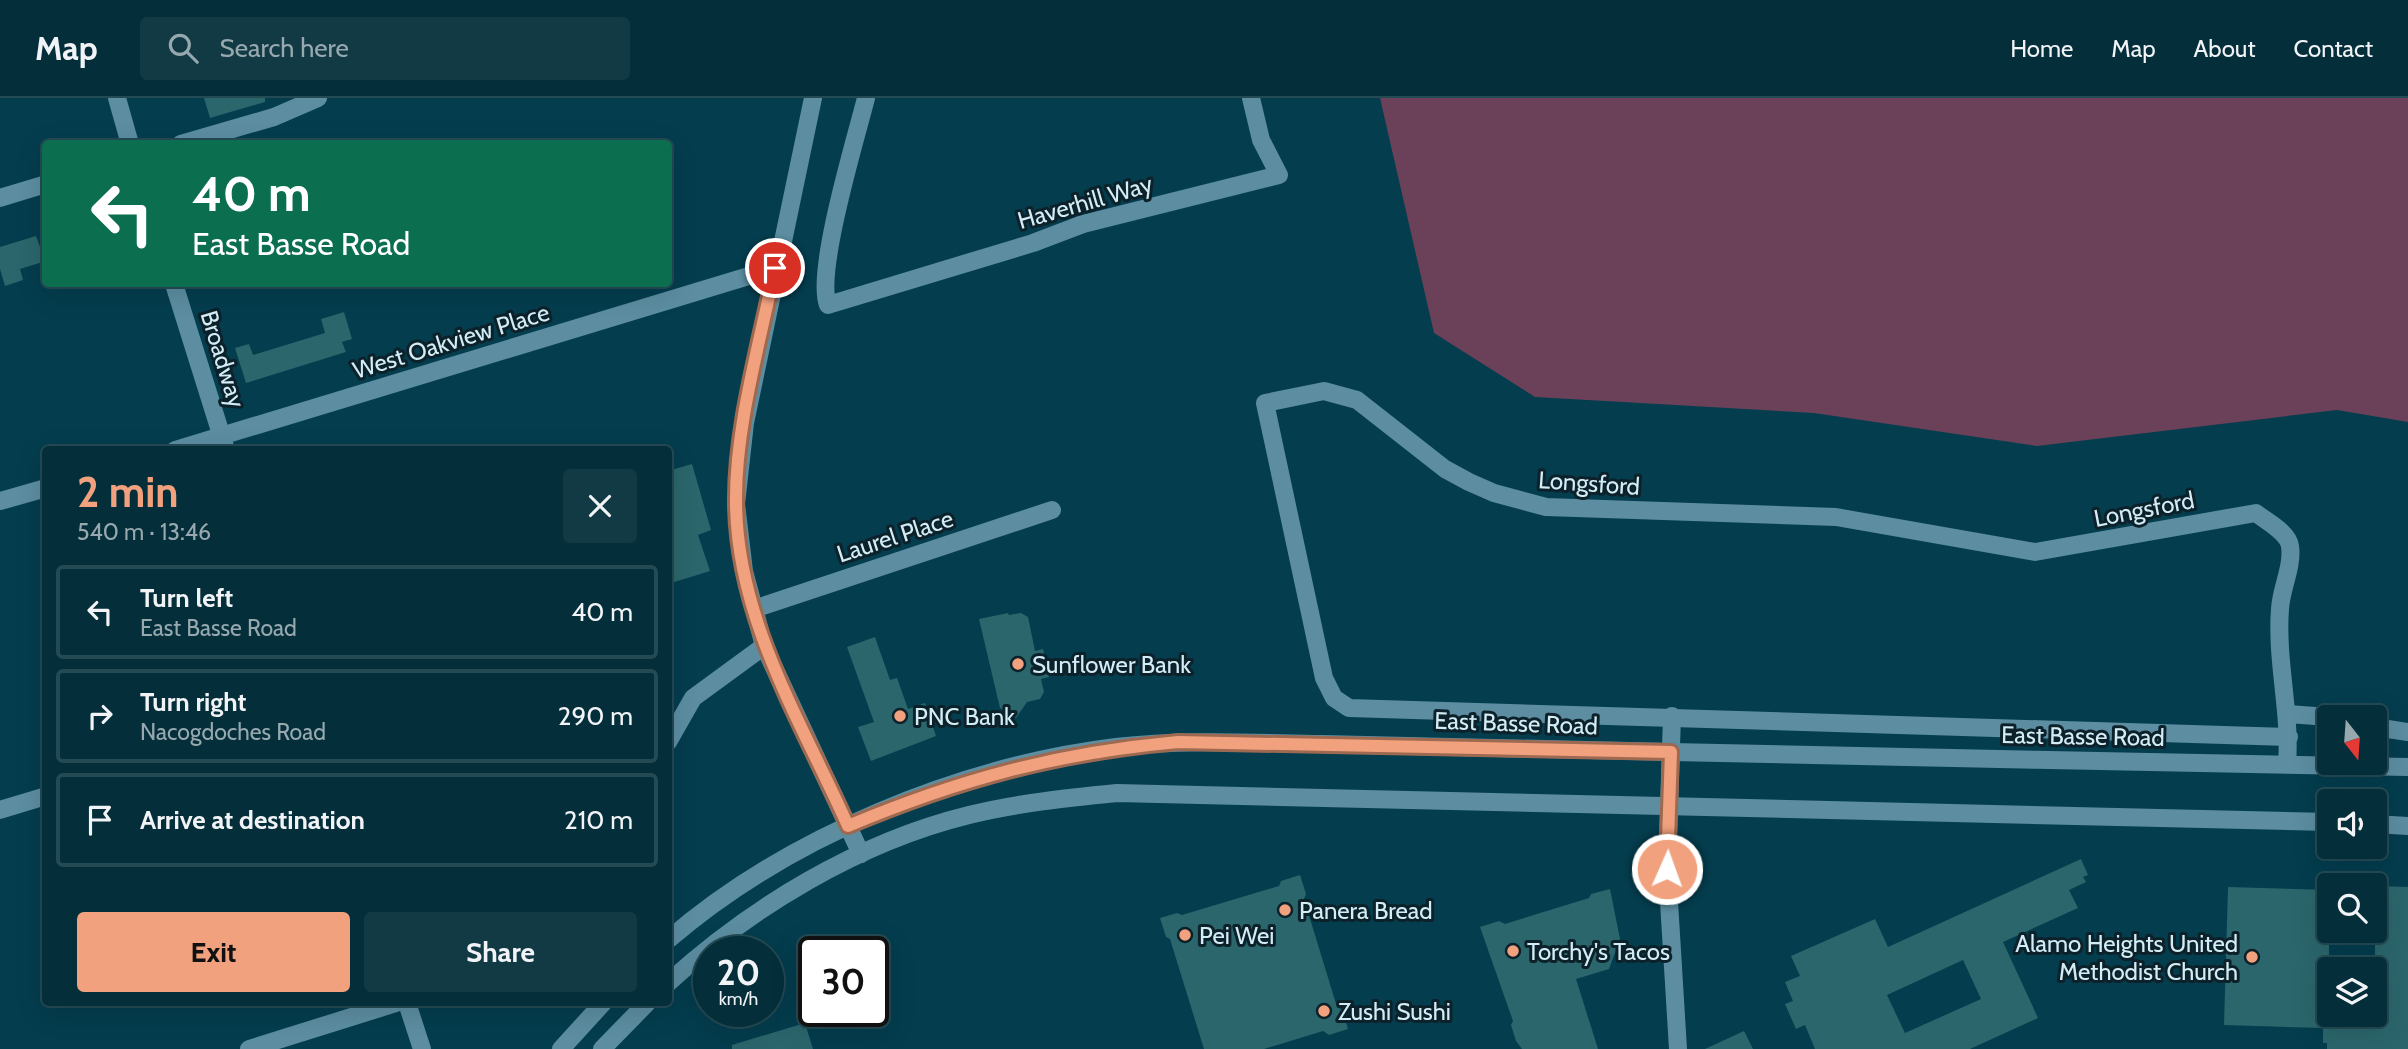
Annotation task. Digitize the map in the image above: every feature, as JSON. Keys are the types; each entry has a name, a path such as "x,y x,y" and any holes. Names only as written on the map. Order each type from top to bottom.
{"street":[{"path":"117,98 129,140"},
{"path":"195,140 274,117 318,98"},
{"path":"813,98 775,268 737,470 738,538 764,646 861,854"},
{"name":"Haverhill Way","path":"866,98 834,232 824,287 828,304 1032,243 1083,224 1279,175 1261,140 1251,98"},
{"path":"0,198 42,185"},
{"name":"West Oakview Place","path":"203,446 224,443 775,268"},
{"name":"Broadway","path":"175,287 224,443"},
{"name":"Longsford","path":"2287,764 2289,737 2288,714 2280,607 2288,572 2290,545 2287,537 2256,513 2035,552 1836,517 1546,507 1507,498 1445,469 1357,400 1324,391 1265,403 1324,678 1341,705 1364,710 1672,716 2289,737"},
{"path":"0,501 42,489"},
{"name":"Laurel Place","path":"754,609 1052,510"},
{"path":"672,735 693,698 764,646"},
{"path":"2288,714 2317,716"},
{"path":"1672,716 1667,869 1678,1049"},
{"path":"2387,729 2408,732"},
{"name":"East Basse Road","path":"672,937 722,898 848,826 925,794 1009,769 1114,748 1178,742 2408,767"},
{"path":"672,980 733,928 861,854 913,832 968,815 1039,801 1117,793 2317,822"},
{"path":"0,810 42,797"},
{"path":"2387,825 2408,826"},
{"path":"249,1049 386,1006"},
{"path":"408,1006 422,1049"},
{"path":"561,1049 600,1006"},
{"path":"602,1049 644,1006"}],"shaded area":[{"path":"1380,98 2408,98 2408,422 2337,410 2037,446 1814,413 1535,397 1434,333"}],"building":[{"path":"204,98 265,98 265,102 210,118"},
{"path":"36,236 42,246 42,262 20,269 23,280 5,286 0,269 0,247"},
{"path":"344,312 352,339 342,342 346,352 246,383 235,348 249,344 253,355 325,333 321,319"},
{"path":"692,464 711,530 698,535 710,571 672,583 672,470"},
{"name":"Sunflower Bank","path":"1021,613 1028,617 1035,651 1043,649 1049,677 1041,679 1044,692 1040,699 1027,702 1016,718 1000,708 979,619"},
{"name":"PNC Bank","path":"875,637 890,680 897,678 908,709 925,703 936,736 871,761 858,727 874,722 847,647"},
{"path":"2081,859 2088,875 2083,877 2086,882 2069,890 2078,908 2003,942 2038,1018 1970,1049 1815,1049 1805,1025 1796,1029 1785,1004 1793,1001 1785,982 1800,976 1791,956 1875,919 1888,947","holes":["1963,960 1981,999 1905,1033 1887,995"]},
{"path":"1300,875 1306,894 1304,899 1337,1007 1342,1010 1348,1029 1329,1035 1323,1031 1264,1049 1204,1049 1170,939 1166,937 1160,918 1177,913 1182,915 1279,886 1281,881"},
{"name":"Alamo Heights United Methodist Church","path":"2387,886 2408,887 2408,1049 2327,1049 2327,1043 2323,1043 2323,1028 2224,1025 2228,887 2317,890 2317,943 2329,943 2329,957 2317,957 2317,1027 2387,1027 2387,957 2375,957 2375,943 2387,943"},
{"path":"1610,889 1620,939 1609,969 1576,979 1598,1049 1522,1049 1516,1041 1511,1025 1513,1021 1480,927 1499,921 1505,924"},
{"path":"798,1025 806,1027 813,1049 732,1049 732,1045"},
{"path":"1744,1031 1753,1049 1705,1049"}],"place":[{"name":"Sunflower Bank","path":"1018,664"},
{"name":"PNC Bank","path":"900,716"},
{"name":"Panera Bread","path":"1285,910"},
{"name":"Pei Wei","path":"1185,935"},
{"name":"Torchy's Tacos","path":"1513,951"},
{"name":"Alamo Heights United Methodist Church","path":"2252,957"},
{"name":"Zushi Sushi","path":"1324,1011"}],"route":[{"path":"775,268 737,470 738,538 764,646 848,826 925,794 1051,758 1178,742 1671,752 1667,869"}]}
